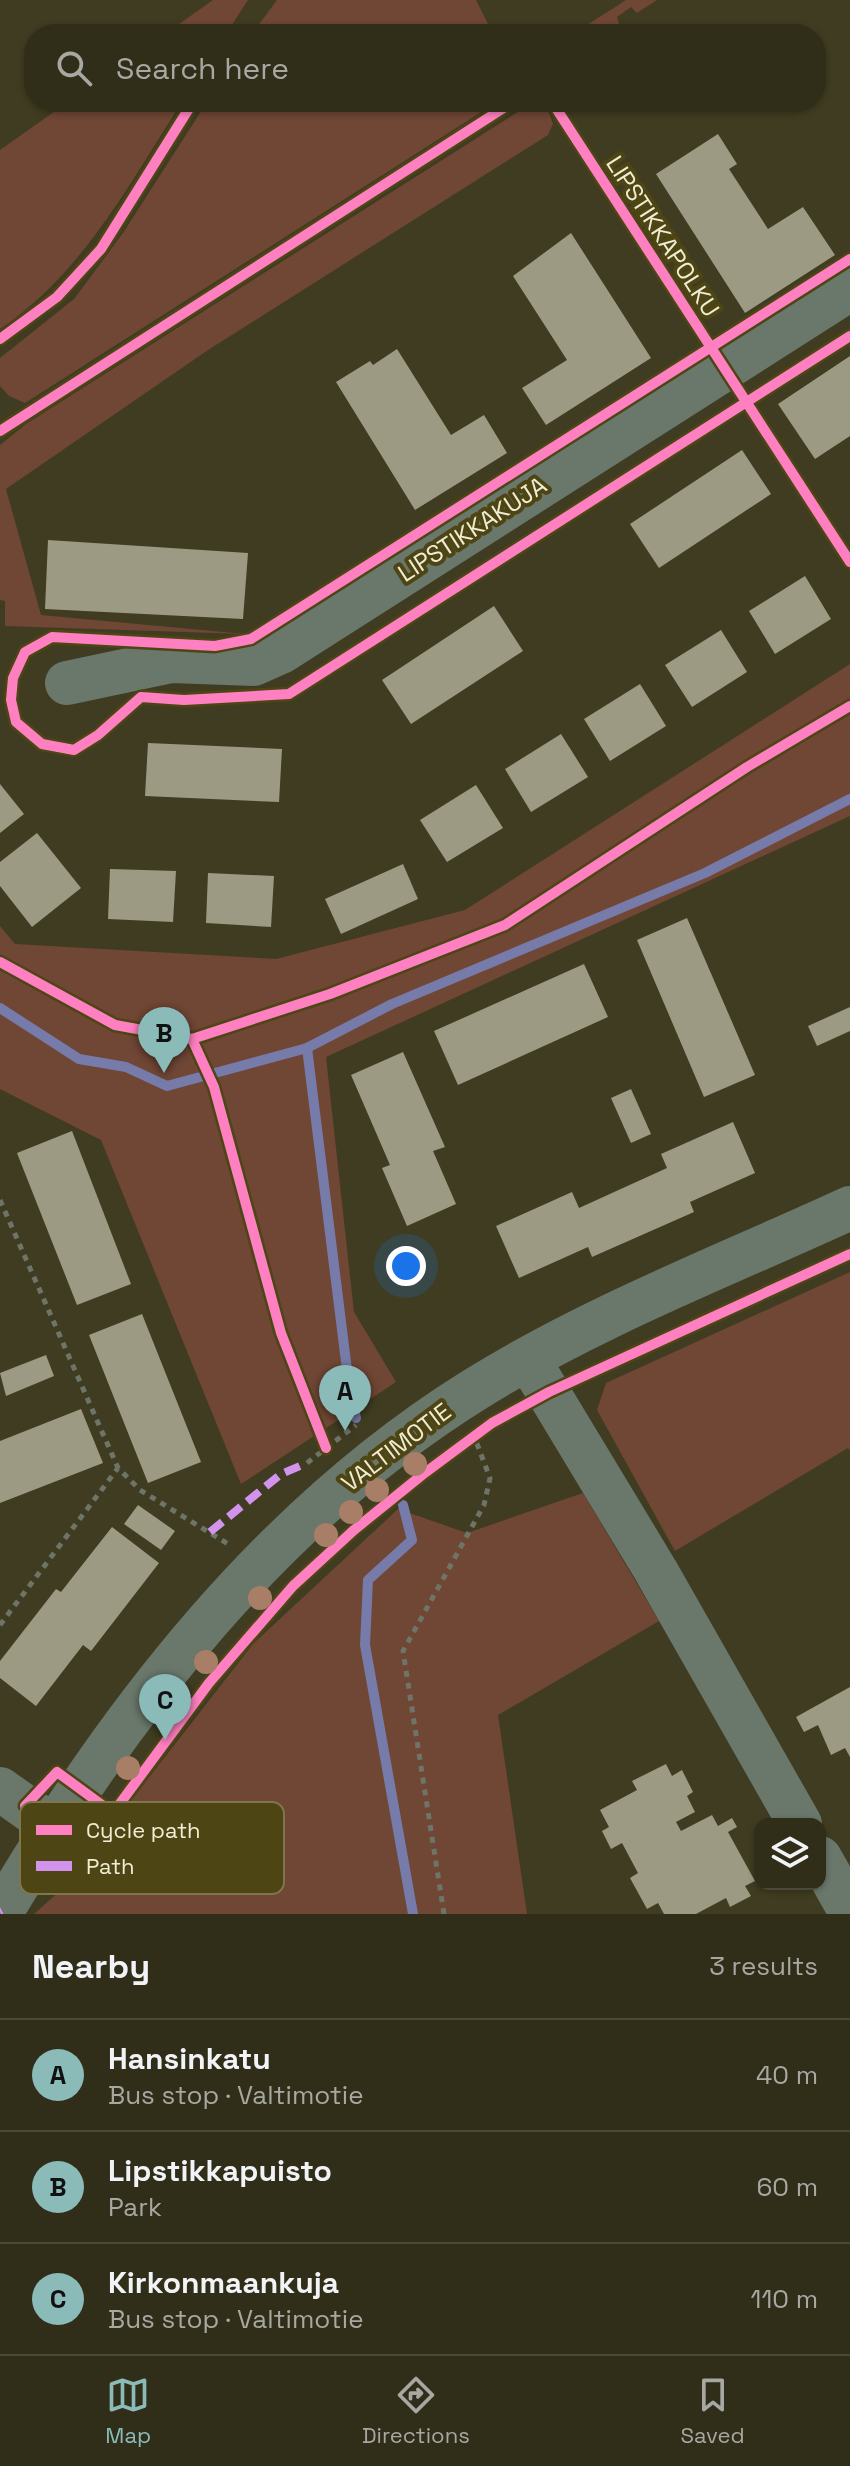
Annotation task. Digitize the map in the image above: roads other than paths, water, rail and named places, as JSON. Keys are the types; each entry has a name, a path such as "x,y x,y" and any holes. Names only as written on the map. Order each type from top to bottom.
{"street":[{"name":"LIPSTIKKAKUJA","path":"67,683 171,661 254,664 281,652 850,289"},
{"name":"VALTIMOTIE","path":"72,1802 166,1671 259,1563 362,1470 409,1434 528,1359 850,1208"},
{"path":"528,1359 656,1571 797,1818"},
{"path":"0,1789 20,1803"},
{"path":"826,1869 850,1911"},
{"name":"VALTIMOTIE","path":"2,1911 20,1882"}],"waterway":[{"path":"356,1418 349,1386 307,1048 392,1004 705,873 850,799"},
{"path":"0,1008 79,1059 126,1067 167,1086 307,1048"},
{"path":"403,1505 412,1540 368,1580 365,1645 413,1914"}],"place":[{"name":"Lipstikkapuisto","path":"164,1073"},
{"name":"Hansinkatu","path":"345,1431"},
{"name":"Kirkonmaankuja","path":"165,1740"}]}
